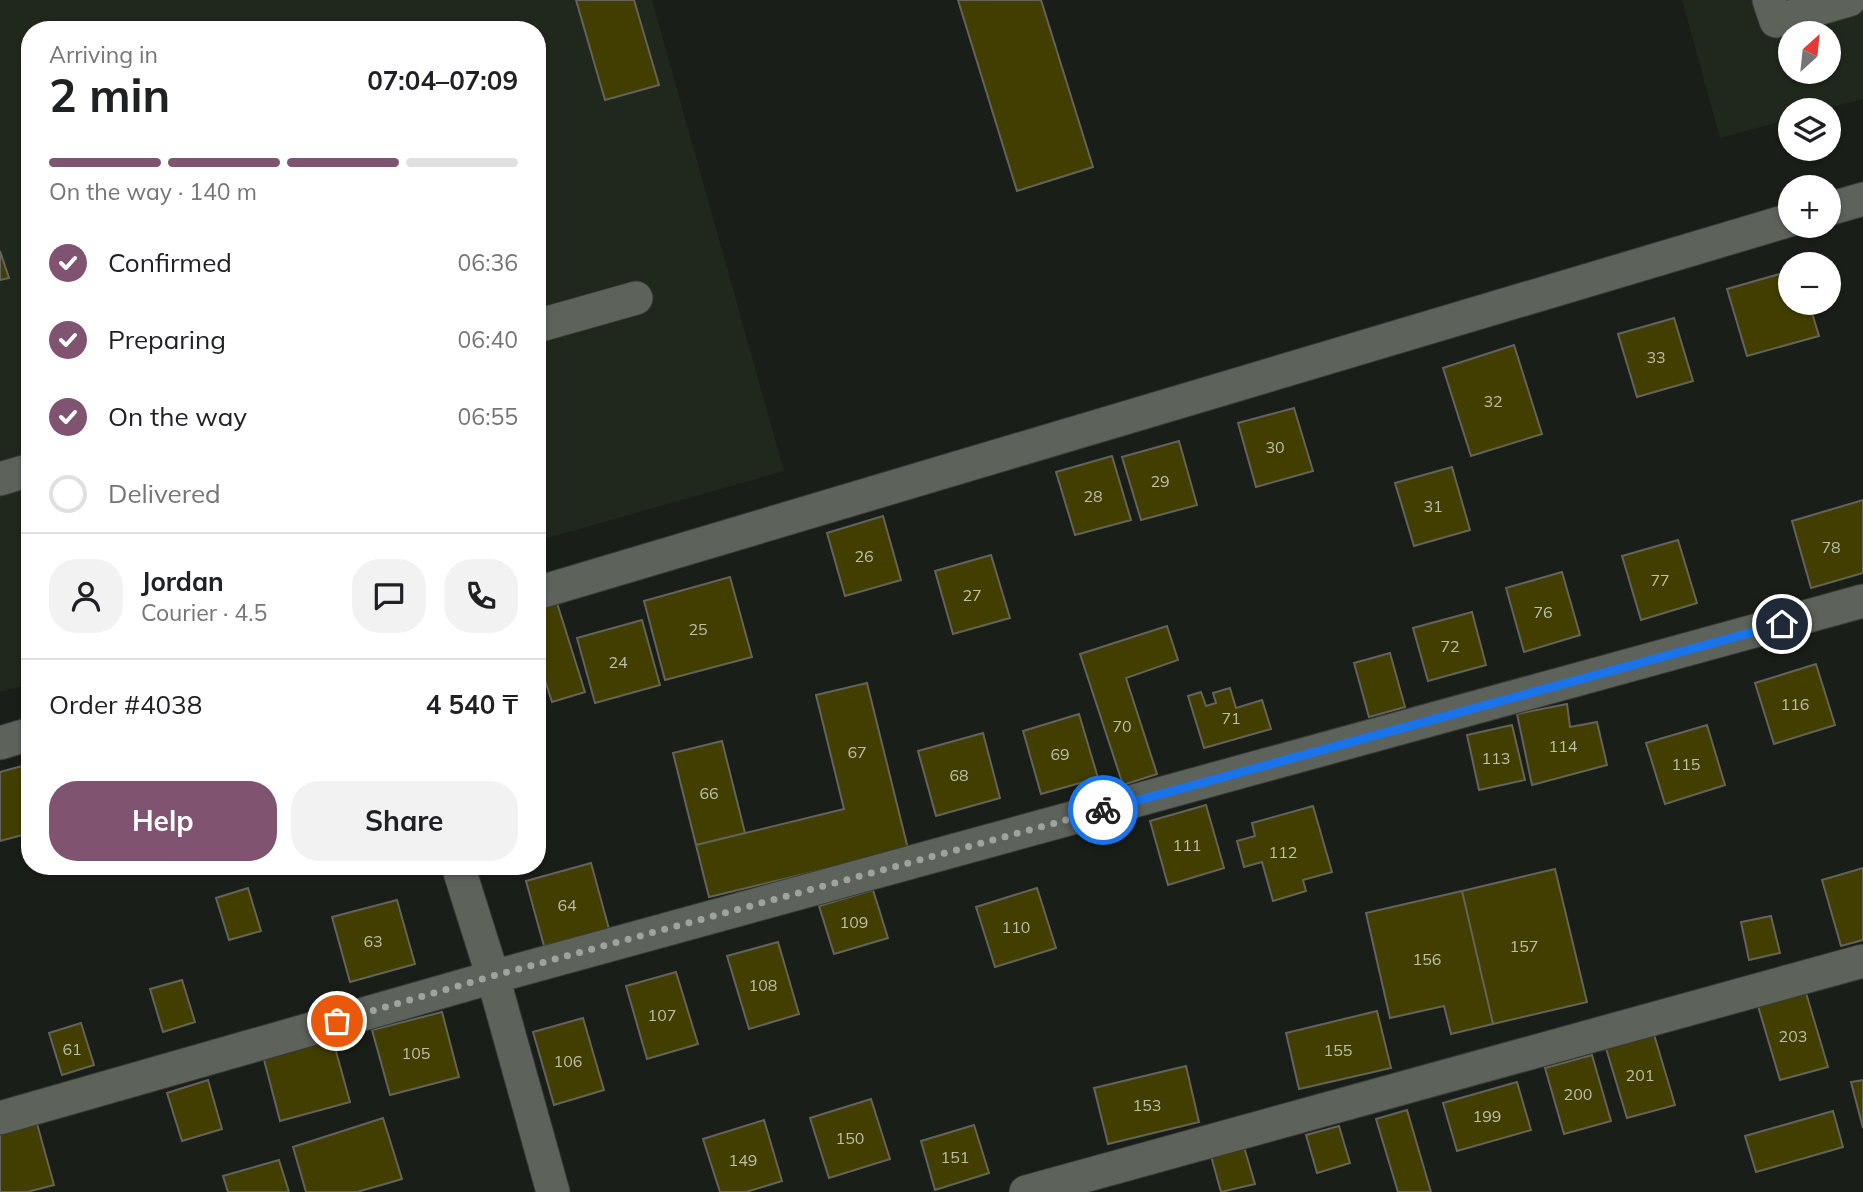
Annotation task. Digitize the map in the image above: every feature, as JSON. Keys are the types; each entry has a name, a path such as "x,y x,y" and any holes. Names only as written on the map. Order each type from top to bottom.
{"street":[{"path":"1769,0 1776,21 1849,0"},
{"path":"1841,205 1863,199"},
{"path":"546,590 1778,224"},
{"path":"546,323 636,298"},
{"path":"0,479 21,473"},
{"path":"0,1118 493,976 1863,601"},
{"path":"0,743 21,737"},
{"path":"461,875 493,976 553,1192"},
{"path":"1026,1192 1863,961"}],"shaded area":[{"path":"0,0 652,0 784,471 546,538 546,21 21,21 21,686 0,692"},
{"path":"1682,0 1863,0 1863,99 1841,105 1841,98 1778,98 1778,122 1720,138"}],"building":[{"path":"576,0 634,0 659,85 605,100"},
{"path":"958,0 1041,0 1093,167 1017,191"},
{"path":"0,251 9,278 0,280"},
{"path":"1778,274 1778,315 1813,315 1819,336 1747,356 1727,289"},
{"path":"1674,318 1693,381 1637,397 1618,334"},
{"path":"1514,345 1542,434 1471,456 1443,368"},
{"path":"1294,408 1313,471 1256,487 1238,423"},
{"path":"1179,441 1197,505 1141,520 1122,457"},
{"path":"1112,456 1131,520 1075,535 1056,472"},
{"path":"1452,467 1470,530 1414,546 1395,483"},
{"path":"1863,500 1863,573 1811,588 1792,521"},
{"path":"883,516 901,580 845,596 827,533"},
{"path":"1678,540 1697,603 1641,620 1622,556"},
{"path":"991,555 1010,618 953,634 935,571"},
{"path":"1562,572 1580,635 1524,652 1506,588"},
{"path":"730,577 752,657 665,680 644,601"},
{"path":"557,603 585,692 552,702 546,683 546,606"},
{"path":"1472,612 1486,665 1428,681 1413,628"},
{"path":"642,620 660,685 595,703 577,638"},
{"path":"1167,626 1178,660 1126,678 1157,774 1123,785 1080,654"},
{"path":"1390,653 1405,707 1369,717 1354,663"},
{"path":"1816,664 1835,725 1774,744 1755,683"},
{"path":"867,683 908,849 709,897 696,845 844,809 816,695"},
{"path":"1230,688 1236,708 1262,700 1271,729 1204,748 1188,696 1201,692 1206,706 1216,703 1213,693"},
{"path":"1567,704 1570,727 1597,722 1607,765 1532,785 1517,714"},
{"path":"1079,714 1098,778 1041,794 1023,731"},
{"path":"1512,725 1525,780 1479,790 1467,735"},
{"path":"1707,725 1725,785 1665,804 1646,743"},
{"path":"983,733 1000,798 936,816 918,751"},
{"path":"722,741 745,833 696,845 673,753"},
{"path":"21,766 21,835 0,841 0,772"},
{"path":"1206,805 1224,868 1168,885 1150,821"},
{"path":"1313,806 1332,872 1303,880 1306,891 1273,901 1262,862 1244,867 1237,841 1255,836 1252,823"},
{"path":"591,863 609,929 544,946 526,881"},
{"path":"1863,868 1863,940 1841,946 1822,880"},
{"path":"1555,869 1587,1002 1493,1024 1462,891"},
{"path":"248,888 261,931 229,940 216,898"},
{"path":"1037,888 1056,948 995,967 976,907"},
{"path":"873,890 888,938 834,954 819,906"},
{"path":"1462,891 1493,1024 1451,1034 1444,1006 1390,1018 1366,913"},
{"path":"397,900 415,964 350,982 332,917"},
{"path":"1771,916 1780,953 1749,960 1741,922"},
{"path":"778,942 799,1014 749,1029 727,956"},
{"path":"676,972 698,1044 647,1059 626,986"},
{"path":"182,980 195,1022 163,1032 150,989"},
{"path":"1806,993 1828,1067 1780,1080 1758,1006"},
{"path":"1377,1011 1391,1068 1299,1089 1286,1033"},
{"path":"442,1012 459,1077 390,1095 372,1030"},
{"path":"583,1018 604,1090 554,1105 533,1032"},
{"path":"81,1023 94,1065 62,1075 49,1033"},
{"path":"1653,1031 1675,1105 1627,1118 1605,1045"},
{"path":"332,1037 350,1102 280,1121 263,1056"},
{"path":"1592,1055 1611,1121 1564,1134 1545,1068"},
{"path":"1186,1066 1199,1122 1108,1144 1094,1088"},
{"path":"208,1080 222,1129 182,1141 167,1093"},
{"path":"1863,1080 1863,1128 1851,1082"},
{"path":"1517,1082 1531,1130 1457,1151 1443,1103"},
{"path":"871,1099 890,1159 829,1178 810,1118"},
{"path":"1407,1110 1431,1192 1398,1192 1376,1119"},
{"path":"1833,1111 1843,1147 1756,1172 1745,1136"},
{"path":"383,1118 402,1179 357,1192 306,1192 293,1147"},
{"path":"36,1120 54,1185 27,1192 0,1192 0,1129"},
{"path":"764,1120 782,1181 746,1192 720,1192 703,1139"},
{"path":"974,1125 989,1173 935,1190 921,1141"},
{"path":"1339,1126 1350,1163 1317,1173 1306,1135"},
{"path":"1244,1147 1255,1184 1221,1192 1211,1156"},
{"path":"279,1160 289,1192 228,1192 223,1176"}],"way so far":[{"path":"337,1021 1103,810"}],"route":[{"path":"1103,810 1782,624"}]}
